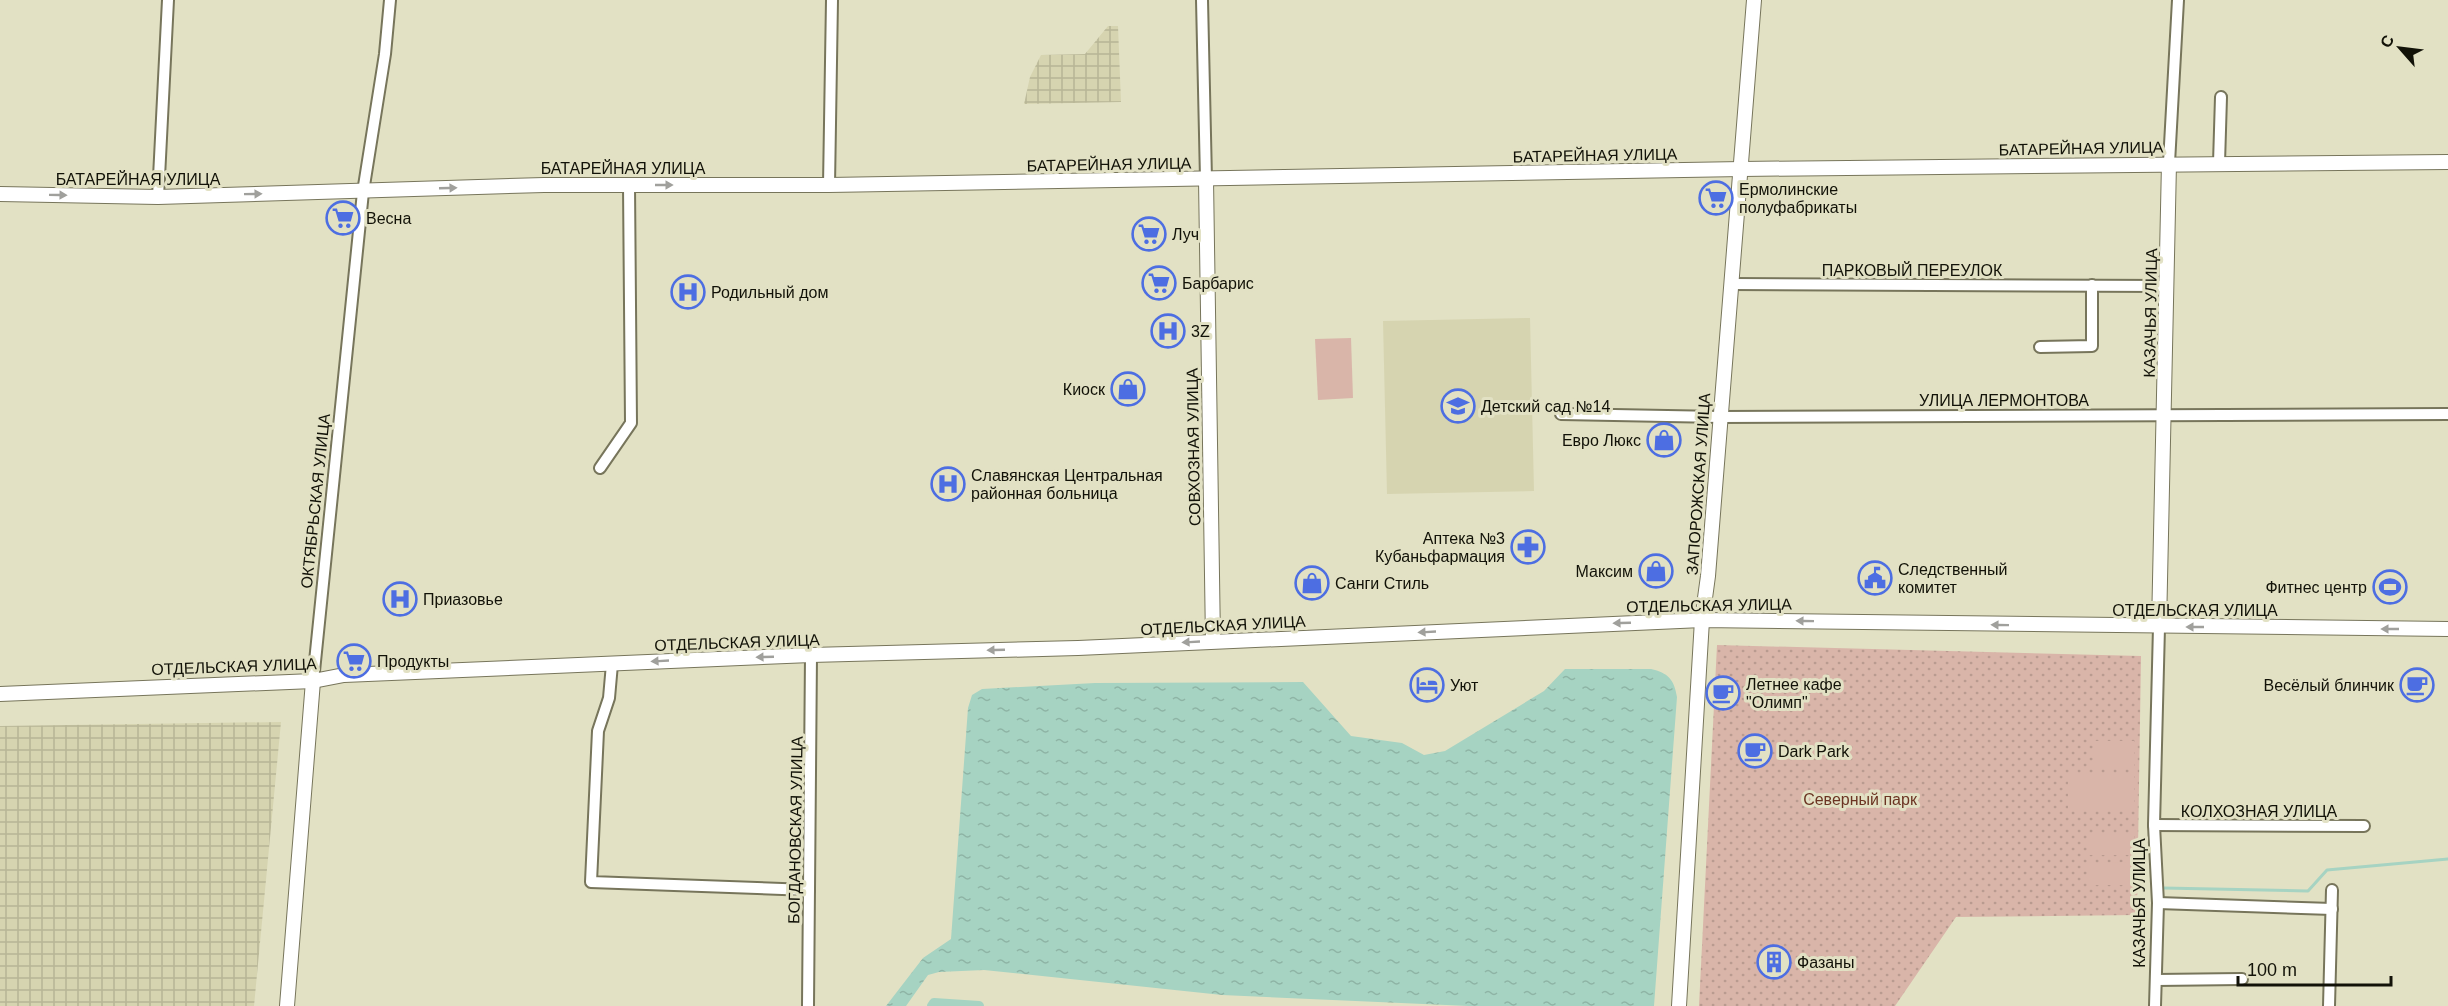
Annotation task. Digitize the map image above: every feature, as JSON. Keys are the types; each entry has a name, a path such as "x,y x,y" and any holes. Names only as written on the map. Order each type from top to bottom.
{"street":[{"path":"158,197 168,0"},
{"name":"ОКТЯБРЬСКАЯ УЛИЦА","path":"287,1006 313,681 363,192 385,54 390,0"},
{"path":"829,184 832,0"},
{"name":"СОВХОЗНАЯ УЛИЦА","path":"1202,0 1213,641"},
{"name":"ЗАПОРОЖСКАЯ УЛИЦА","path":"1679,1006 1702,620 1708,576 1754,0"},
{"name":"КАЗАЧЬЯ УЛИЦА","path":"2156,1006 2158,903 2154,825 2169,163 2178,0"},
{"path":"2219,163 2222,97"},
{"name":"БАТАРЕЙНАЯ УЛИЦА","path":"0,195 158,197 544,185 829,184 2169,163 2448,162"},
{"path":"600,468 631,423 629,185"},
{"name":"ПАРКОВЫЙ ПЕРЕУЛОК","path":"1731,284 2167,286"},
{"path":"2040,346 2092,346 2092,285"},
{"name":"УЛИЦА ЛЕРМОНТОВА","path":"1561,414 1720,417 2448,414"},
{"name":"ОТДЕЛЬСКАЯ УЛИЦА","path":"0,694 313,681 344,675 811,655 1078,648 1702,620 2448,629"},
{"name":"БОГДАНОВСКАЯ УЛИЦА","path":"808,1006 811,655"},
{"path":"612,664 609,698 598,731 591,882 809,890"},
{"name":"КОЛХОЗНАЯ УЛИЦА","path":"2154,825 2364,826"},
{"path":"2329,1006 2332,890"},
{"path":"2158,903 2332,909"},
{"name":"КАЗАЧЬЯ УЛИЦА","path":"2156,980 2242,979"}],"shaded area":[{"path":"1108,26 1118,26 1121,102 1024,104 1030,77 1041,55 1085,54"},
{"name":"Детский сад №14","path":"1530,318 1534,491 1387,494 1383,321"},
{"path":"281,722 254,1006 0,1006 0,726"}],"green space":[{"path":"1351,338 1353,398 1318,400 1315,339"},
{"name":"Северный парк","path":"1717,645 2141,656 2137,915 1956,917 1895,1006 1699,1006"},
{"path":"2093,741 2134,741 2134,767 2093,767"},
{"path":"2068,774 2134,774 2134,809 2068,809"},
{"path":"2088,833 2134,833 2134,855 2088,855"},
{"path":"2134,862 2134,885 2088,885 2088,863"}],"water":[{"path":"1565,669 1651,669 1669,678 1676,691 1654,1006 1469,1006 1222,995 984,970 939,972 928,975 906,1006 886,1006 923,958 951,939 968,708 972,695 982,689 1095,683 1303,682 1351,736 1402,743 1424,755 1445,751 1544,691"}],"waterway":[{"path":"2163,888 2308,891 2327,870 2448,859"},
{"path":"932,1006 934,1003 979,1006"}],"place":[{"name":"Ермолинские полуфабрикаты","path":"1716,198"},
{"name":"Весна","path":"343,218"},
{"name":"Луч","path":"1149,234"},
{"name":"Барбарис","path":"1159,283"},
{"name":"Родильный дом","path":"688,292"},
{"name":"3Z","path":"1168,331"},
{"name":"Киоск","path":"1128,389"},
{"name":"Детский сад №14","path":"1458,406"},
{"name":"Евро Люкс","path":"1664,440"},
{"name":"Славянская Центральная районная больница","path":"948,484"},
{"name":"Аптека №3 Кубаньфармация","path":"1528,547"},
{"name":"Максим","path":"1656,571"},
{"name":"Следственный комитет","path":"1875,578"},
{"name":"Санги Стиль","path":"1312,583"},
{"name":"Фитнес центр","path":"2390,587"},
{"name":"Приазовье","path":"400,599"},
{"name":"Продукты","path":"354,661"},
{"name":"Уют","path":"1427,685"},
{"name":"Весёлый блинчик","path":"2417,685"},
{"name":"Летнее кафе \"Олимп\"","path":"1723,693"},
{"name":"Dark Park","path":"1755,751"},
{"name":"Фазаны","path":"1774,962"}]}
